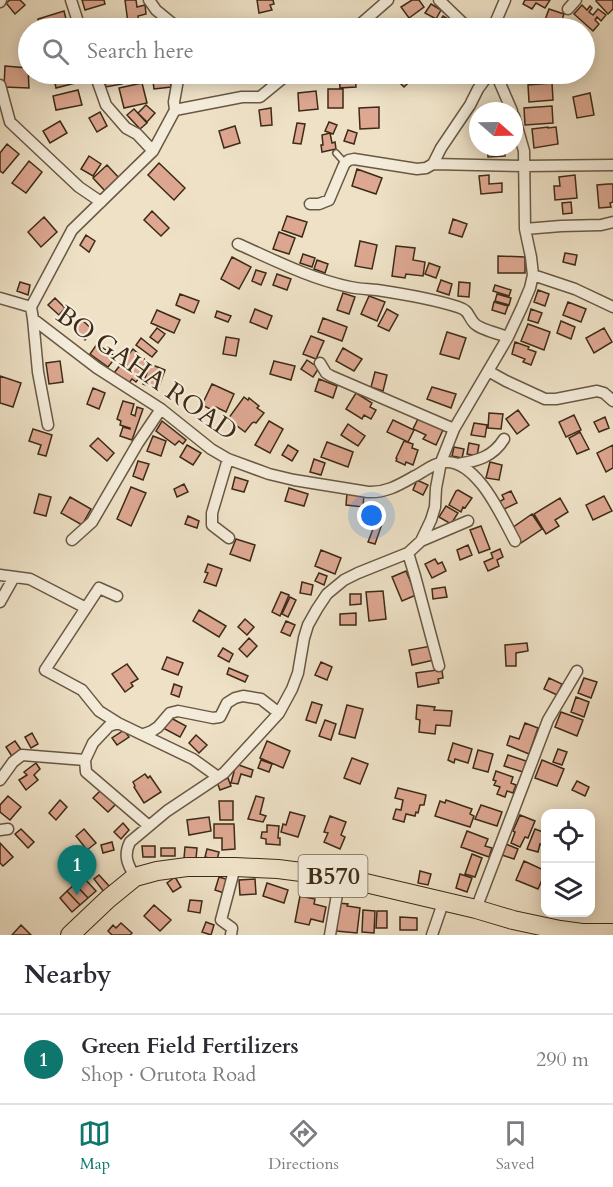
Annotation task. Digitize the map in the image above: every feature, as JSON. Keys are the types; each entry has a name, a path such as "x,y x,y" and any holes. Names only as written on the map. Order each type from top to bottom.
{"main road":[{"name":"B570","path":"70,935 135,877 187,867 288,870 340,877 569,933 613,933"}],"street":[{"path":"71,0 77,18"},
{"path":"149,0 166,18"},
{"path":"367,18 388,0"},
{"path":"438,0 457,18"},
{"path":"497,18 505,0"},
{"path":"568,9 576,0"},
{"path":"99,84 106,105 126,128 137,134 153,151"},
{"path":"48,425 38,372 32,313 72,230 153,151 175,110 177,84"},
{"path":"175,110 242,96 260,97 276,84"},
{"path":"433,164 482,84"},
{"path":"500,84 508,102"},
{"path":"0,85 10,122 79,187 101,202"},
{"path":"135,877 126,859 128,847 134,838 167,811 218,777 279,713 298,673 308,625 327,594 344,580 408,553 421,541 427,531 435,507 441,462 454,429 508,337 530,288 533,275 525,229 523,148"},
{"path":"310,204 319,204 329,200 345,163 354,159 417,169 433,164 613,165"},
{"path":"525,229 601,225 613,222"},
{"path":"238,244 330,282 439,301 462,308 468,311 478,326 508,337"},
{"path":"533,275 576,289 613,307"},
{"path":"0,298 32,313"},
{"name":"BO GAHA ROAD","path":"32,313 97,368 161,409 211,448 228,459 269,474 294,480 377,492 397,486 441,462"},
{"path":"320,363 326,373 331,376 454,429"},
{"path":"488,371 545,399 597,391 604,393 613,401"},
{"path":"72,540 92,522 138,443 161,409"},
{"path":"441,462 458,464 485,457 500,446 504,439"},
{"path":"228,459 212,513 212,525 229,538"},
{"path":"458,464 469,471 483,486 515,541"},
{"path":"421,541 468,521"},
{"path":"408,553 439,666"},
{"path":"0,575 30,579 86,608"},
{"path":"0,602 14,577"},
{"path":"117,596 99,588 45,670 82,690 99,711 118,723 193,759 218,777"},
{"path":"476,909 548,720 577,671"},
{"path":"144,734 158,727 170,713 178,711 213,718 220,717 227,703 243,696 261,699 279,713"},
{"path":"118,723 109,726 93,743 85,760 86,772 149,826"},
{"path":"0,780 13,762 22,755 85,760"},
{"path":"231,935 232,928 221,920 235,867"},
{"path":"330,935 340,877"},
{"path":"432,935 443,903"}],"lane":[{"path":"336,153 345,163"}],"building":[{"path":"10,0 20,0 25,5 15,14 6,3"},
{"path":"82,0 104,0 105,4 85,10"},
{"path":"125,0 136,0 137,7 145,5 146,14 138,16 138,18 127,18"},
{"path":"257,0 273,0 274,4 270,5 272,10 259,13"},
{"path":"412,0 419,0 424,7 409,18 401,7"},
{"path":"525,0 550,0 545,8 536,3 532,9 523,4"},
{"path":"597,0 613,0 613,9 608,14"},
{"path":"431,4 441,10 437,18 425,13"},
{"path":"582,5 587,10 590,6 592,8 589,12 593,15 598,9 606,15 601,21 597,17 595,20 595,18 578,18 574,14"},
{"path":"549,9 564,14 563,18 546,18"},
{"path":"64,11 66,18 41,18"},
{"path":"5,66 18,67 18,84 29,84 29,88 4,87"},
{"path":"55,84 71,84 56,88"},
{"path":"105,84 122,84 106,87"},
{"path":"142,84 147,103 124,108 119,88"},
{"path":"153,84 171,84 171,87 154,89"},
{"path":"340,84 356,84 356,87 340,88"},
{"path":"552,84 553,100 529,102 528,85"},
{"path":"328,89 343,89 343,108 328,108"},
{"path":"78,90 82,105 56,110 53,96"},
{"path":"316,91 318,109 299,111 298,93"},
{"path":"590,93 594,115 577,118 573,97"},
{"path":"146,105 155,113 147,122 138,113"},
{"path":"552,106 553,123 525,125 524,108"},
{"path":"379,107 379,128 360,129 359,108"},
{"path":"271,108 272,125 261,126 259,110"},
{"path":"134,109 147,123 140,129 127,115"},
{"path":"100,112 107,126 97,132 89,118"},
{"path":"60,121 67,133 50,143 43,131"},
{"path":"329,122 337,125 333,134 325,131"},
{"path":"297,123 305,124 301,144 293,143"},
{"path":"235,126 240,143 224,148 219,131"},
{"path":"556,127 558,144 534,148 532,129"},
{"path":"348,130 357,133 354,144 344,141"},
{"path":"330,133 336,149 322,152 322,135"},
{"path":"7,144 19,154 3,173 0,171 0,153"},
{"path":"89,156 101,164 93,176 81,169"},
{"path":"29,161 42,172 26,193 12,183"},
{"path":"159,163 185,188 174,200 148,175"},
{"path":"107,165 120,179 106,192 93,178"},
{"path":"357,169 382,178 376,194 352,186"},
{"path":"489,175 489,184 502,183 502,192 481,194 479,176"},
{"path":"575,175 577,198 555,200 554,186 560,186 559,177"},
{"path":"613,184 611,207 599,208 597,185"},
{"path":"571,202 572,213 563,214 562,203"},
{"path":"152,211 169,228 161,236 144,220"},
{"path":"287,216 307,222 302,237 282,230"},
{"path":"44,217 57,232 41,247 28,232"},
{"path":"453,219 467,224 462,237 449,233"},
{"path":"279,232 295,238 289,254 273,249"},
{"path":"86,235 95,241 89,252 80,245"},
{"path":"360,241 377,245 372,269 355,266"},
{"path":"396,246 415,248 413,260 425,262 423,276 406,274 405,278 392,276"},
{"path":"565,253 577,255 575,265 563,262"},
{"path":"303,254 315,258 312,267 300,263"},
{"path":"498,256 525,257 525,273 498,273"},
{"path":"232,257 251,267 239,289 221,279"},
{"path":"317,260 328,264 325,273 314,269"},
{"path":"429,263 440,267 436,278 425,274"},
{"path":"256,270 266,273 261,285 252,281"},
{"path":"277,274 291,279 287,290 273,285"},
{"path":"441,280 452,284 449,295 437,291"},
{"path":"20,282 30,285 28,295 17,291"},
{"path":"459,282 470,283 469,297 458,296"},
{"path":"495,285 511,290 509,296 493,291"},
{"path":"538,290 549,294 545,306 534,302"},
{"path":"343,293 355,297 349,314 337,310"},
{"path":"180,294 199,301 194,313 176,305"},
{"path":"497,294 511,298 509,305 495,301"},
{"path":"369,296 385,302 377,321 361,314"},
{"path":"55,298 65,308 59,315 48,305"},
{"path":"494,302 508,306 505,314 492,310"},
{"path":"568,302 586,309 581,322 563,315"},
{"path":"255,309 272,316 267,329 250,322"},
{"path":"387,309 398,315 389,331 378,326"},
{"path":"531,309 542,313 538,323 528,320"},
{"path":"157,310 180,320 174,333 151,323"},
{"path":"217,311 231,316 228,322 215,317"},
{"path":"323,318 347,327 342,341 318,332"},
{"path":"82,320 93,330 85,340 73,329"},
{"path":"561,321 575,327 571,339 557,333"},
{"path":"528,324 550,332 544,350 521,341"},
{"path":"157,328 165,334 158,343 150,337"},
{"path":"604,328 612,342 594,353 586,338"},
{"path":"447,332 466,338 459,359 440,354"},
{"path":"311,336 324,341 316,359 303,354"},
{"path":"226,337 239,339 236,356 223,354"},
{"path":"141,338 157,351 152,357 136,345"},
{"path":"515,342 536,352 531,365 523,362 525,359 512,354"},
{"path":"97,344 116,357 108,367 90,354"},
{"path":"343,348 362,359 354,371 336,361"},
{"path":"133,349 150,364 136,382 132,379 128,384 114,373"},
{"path":"307,360 319,368 313,377 301,369"},
{"path":"60,361 63,382 49,384 46,363"},
{"path":"274,361 295,366 291,380 270,374"},
{"path":"150,364 165,370 158,389 143,384"},
{"path":"375,372 387,375 383,391 371,387"},
{"path":"0,376 21,383 13,407 0,403"},
{"path":"319,379 337,386 333,398 315,391"},
{"path":"212,384 234,394 226,412 216,407 214,411 202,405"},
{"path":"432,387 456,394 451,408 427,399"},
{"path":"93,388 105,393 99,409 87,404"},
{"path":"356,393 372,403 370,407 376,410 371,419 364,415 362,419 346,409"},
{"path":"244,397 259,406 257,408 264,413 245,432 228,419"},
{"path":"123,401 134,404 131,414 135,416 137,407 143,409 132,440 120,436 123,427 130,429 120,425 121,421 117,419"},
{"path":"518,410 529,425 517,434 506,419"},
{"path":"489,413 503,414 501,429 488,428"},
{"path":"574,415 581,430 566,437 559,422"},
{"path":"605,417 609,428 599,432 594,422"},
{"path":"418,419 443,430 436,445 423,439 426,435 413,429"},
{"path":"393,420 414,430 408,442 387,432"},
{"path":"162,421 186,440 183,444 179,441 175,445 156,431"},
{"path":"269,421 283,429 270,453 255,445"},
{"path":"474,423 487,425 485,437 471,435"},
{"path":"348,424 365,436 358,446 341,435"},
{"path":"33,429 52,435 46,456 38,454 41,445 29,441"},
{"path":"580,432 589,449 577,454 569,438"},
{"path":"153,436 166,441 161,456 147,451"},
{"path":"98,438 114,453 107,461 90,446"},
{"path":"404,441 413,444 412,448 418,450 413,465 406,462 405,465 396,461"},
{"path":"327,442 353,452 348,467 321,457"},
{"path":"469,443 479,445 477,456 467,454"},
{"path":"187,445 201,453 193,465 180,457"},
{"path":"288,445 298,451 292,461 282,455"},
{"path":"613,445 613,468 606,472 597,453"},
{"path":"454,447 464,449 462,458 452,456"},
{"path":"314,459 325,463 321,475 310,472"},
{"path":"138,461 149,464 143,480 133,476"},
{"path":"490,462 502,465 499,480 486,478"},
{"path":"235,477 248,481 244,492 232,489"},
{"path":"417,480 428,485 423,495 413,490"},
{"path":"184,484 188,492 177,497 174,489"},
{"path":"131,487 146,493 131,526 117,519"},
{"path":"289,488 308,494 304,506 285,501"},
{"path":"458,490 472,498 461,512 449,505"},
{"path":"511,491 517,503 502,510 499,502 504,499 502,495"},
{"path":"347,493 364,494 363,507 346,505"},
{"path":"39,494 51,497 46,516 34,513"},
{"path":"604,496 612,511 593,520 586,505"},
{"path":"70,497 91,509 82,525 61,513"},
{"path":"560,498 568,512 555,520 559,526 546,534 534,514"},
{"path":"446,506 458,513 451,524 439,517"},
{"path":"532,514 542,529 521,543 512,528"},
{"path":"188,516 199,521 197,528 185,524"},
{"path":"376,521 382,524 375,544 368,542"},
{"path":"481,526 490,549 479,553 470,530"},
{"path":"236,539 255,545 250,561 230,554"},
{"path":"468,545 472,555 460,560 457,550"},
{"path":"500,549 503,557 497,560 499,566 488,571 484,562 493,558 491,553"},
{"path":"321,550 341,558 335,574 315,566"},
{"path":"435,559 438,564 442,562 446,571 432,578 425,564"},
{"path":"208,564 222,569 216,586 204,582 208,573 205,572"},
{"path":"406,571 416,595 402,601 392,577"},
{"path":"319,573 327,576 324,585 315,581"},
{"path":"302,582 313,585 311,595 300,593"},
{"path":"445,587 447,597 433,599 432,589"},
{"path":"383,591 386,619 369,621 366,592"},
{"path":"281,592 289,595 280,616 272,612"},
{"path":"350,594 361,594 361,604 350,605"},
{"path":"290,597 296,600 288,617 282,614"},
{"path":"199,610 226,626 219,637 193,621"},
{"path":"356,613 356,625 340,625 340,614"},
{"path":"245,619 254,627 247,635 238,627"},
{"path":"286,621 295,625 290,636 281,632"},
{"path":"249,638 257,646 247,657 239,649"},
{"path":"527,643 528,651 516,653 516,666 506,666 505,645"},
{"path":"431,646 434,660 412,665 409,650"},
{"path":"223,648 233,654 229,662 218,656"},
{"path":"167,657 183,663 178,675 162,669"},
{"path":"321,662 332,667 327,680 315,675"},
{"path":"127,664 138,679 131,683 133,686 125,692 112,674"},
{"path":"229,668 248,676 245,682 227,674"},
{"path":"442,671 443,678 438,679 439,683 418,687 416,673"},
{"path":"549,678 562,684 557,695 544,689"},
{"path":"584,678 597,682 591,698 578,693"},
{"path":"174,684 182,687 179,697 171,694"},
{"path":"576,697 589,702 584,717 571,712"},
{"path":"312,702 322,705 316,723 306,720"},
{"path":"347,705 363,709 355,738 339,734"},
{"path":"417,705 435,707 434,710 452,711 450,726 436,725 435,734 419,732 420,720 416,719"},
{"path":"561,712 583,720 577,736 555,727"},
{"path":"169,717 186,726 180,737 163,728"},
{"path":"325,720 336,724 331,740 319,736"},
{"path":"525,723 538,728 529,754 507,745 510,736 519,739"},
{"path":"124,730 129,737 117,745 112,738"},
{"path":"32,733 38,744 31,748 25,737"},
{"path":"196,735 207,745 199,753 189,743"},
{"path":"15,741 22,751 13,758 6,747"},
{"path":"267,741 290,751 283,768 260,758"},
{"path":"453,743 472,749 468,763 455,759 454,763 448,760"},
{"path":"558,749 567,752 562,765 553,762"},
{"path":"478,750 493,754 488,772 473,768"},
{"path":"508,755 526,761 523,772 504,766"},
{"path":"352,758 368,764 360,784 344,778"},
{"path":"261,760 272,764 269,772 258,768"},
{"path":"542,760 564,769 557,786 535,778"},
{"path":"36,763 40,769 34,775 38,780 26,790 19,780 27,775 24,772"},
{"path":"236,764 253,770 251,777 241,774 238,784 231,783"},
{"path":"496,771 513,777 511,783 516,785 513,793 507,791 505,797 497,794 500,787 494,785 496,781 493,780"},
{"path":"145,774 148,778 150,776 161,792 144,803 133,782"},
{"path":"228,778 231,786 220,790 217,782"},
{"path":"577,781 589,787 585,796 572,790"},
{"path":"398,788 426,795 424,805 420,805 418,813 416,812 415,816 406,814 404,822 393,819 396,809 401,810 403,800 395,798"},
{"path":"102,789 117,803 108,812 93,798"},
{"path":"8,796 21,807 10,820 0,812 0,805"},
{"path":"256,796 264,798 260,814 266,816 263,822 248,819"},
{"path":"60,800 67,807 56,820 49,813"},
{"path":"446,800 472,809 470,814 474,816 470,827 435,816 440,801 445,803"},
{"path":"219,801 233,801 233,820 220,820"},
{"path":"481,805 502,812 497,826 475,819"},
{"path":"290,812 305,816 298,837 281,832"},
{"path":"520,815 535,821 528,838 525,837 520,847 511,843"},
{"path":"330,816 346,822 341,835 345,837 340,849 324,842 328,833 324,832"},
{"path":"209,817 211,831 189,835 187,820"},
{"path":"123,823 129,830 121,839 114,832"},
{"path":"214,824 234,824 235,849 222,850 222,838 214,838"},
{"path":"267,825 279,826 280,845 266,844 266,839 261,838 262,832 267,832"},
{"path":"21,829 34,842 28,848 15,834"},
{"path":"84,829 96,843 87,850 76,836"},
{"path":"535,829 541,831 541,844 538,852 527,849"},
{"path":"467,831 488,839 485,846 492,848 489,857 461,847"},
{"path":"112,842 114,850 103,853 101,845"},
{"path":"0,843 13,857 3,866 0,863"},
{"path":"506,844 518,849 514,859 502,855"},
{"path":"142,846 155,846 155,857 143,857"},
{"path":"185,847 197,848 196,859 184,858"},
{"path":"161,848 175,848 175,856 161,856"},
{"path":"207,849 219,852 217,860 205,857"},
{"path":"472,854 482,858 475,877 465,874"},
{"path":"524,861 541,869 541,882 538,889 516,880"},
{"path":"420,871 431,874 428,885 418,883"},
{"path":"460,874 472,878 467,892 456,888"},
{"path":"99,875 110,887 104,892 94,879"},
{"path":"83,877 96,891 88,898 75,884"},
{"path":"175,877 181,887 173,892 167,883"},
{"path":"219,877 229,880 224,893 215,890"},
{"path":"255,879 256,894 240,895 239,880"},
{"path":"304,881 315,884 313,893 302,889"},
{"path":"267,883 288,890 284,903 263,896"},
{"path":"75,884 88,898 80,905 67,891"},
{"path":"321,886 332,888 330,897 319,895"},
{"path":"67,891 80,905 72,912 60,898"},
{"path":"300,896 315,899 314,904 326,907 323,922 311,919 309,925 295,922"},
{"path":"190,900 202,901 200,913 188,911"},
{"path":"338,903 360,908 357,933 336,931"},
{"path":"154,905 171,920 160,931 144,916"},
{"path":"363,910 375,911 374,933 362,932"},
{"path":"377,911 387,911 387,928 376,928"},
{"path":"400,917 417,918 417,930 400,930"},
{"path":"206,922 214,925 211,935 202,932"},
{"path":"121,923 132,933 130,935 112,935 108,931 113,925 116,928"},
{"path":"21,925 31,935 12,935"}],"place":[{"name":"Green Field Fertilizers","path":"77,895"}]}
